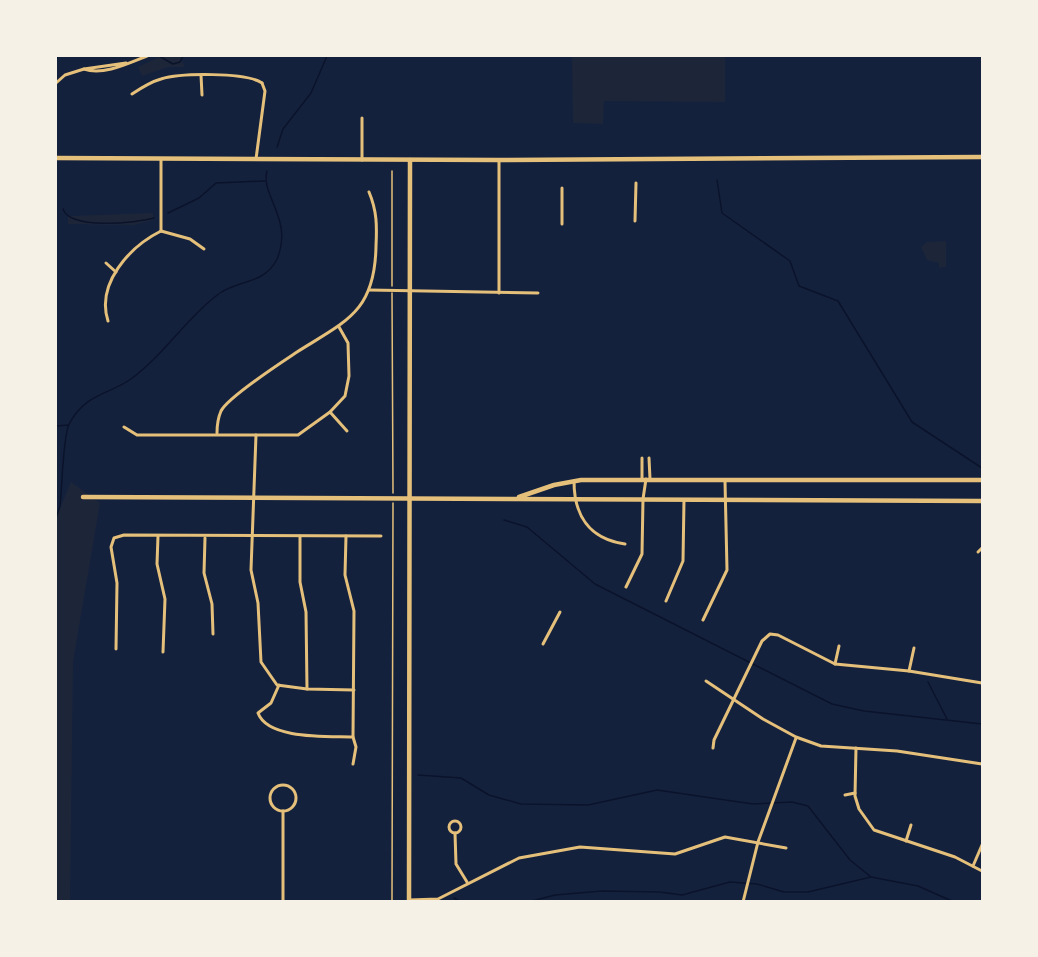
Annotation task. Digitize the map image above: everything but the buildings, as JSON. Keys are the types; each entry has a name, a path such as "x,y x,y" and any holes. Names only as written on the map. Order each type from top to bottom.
{"street":[{"path":"56,83 65,75 84,69 126,63 147,56"},
{"path":"132,94 161,79 201,75 253,79 262,83"},
{"path":"201,75 202,95"},
{"path":"262,83 265,80"},
{"path":"255,159 264,95 262,83"},
{"path":"362,118 362,160"},
{"path":"56,158 499,160 982,157"},
{"path":"161,159 161,231"},
{"path":"410,160 409,901 438,899 519,858 580,847 675,854 725,837 786,848"},
{"path":"499,160 499,293"},
{"path":"635,221 636,183"},
{"path":"562,188 562,224"},
{"path":"217,433 218,419 229,401 298,352 339,327 358,308 369,290 376,264 377,210 369,192"},
{"path":"108,321 104,309 105,291 116,272 144,240 161,231 190,239 204,249"},
{"path":"106,263 116,272"},
{"path":"369,290 538,293"},
{"path":"124,428 137,435 217,433 298,435 330,412 345,396 348,386 348,343 339,327"},
{"path":"330,412 347,431"},
{"path":"256,435 251,570 258,603 261,662 279,685 307,689 354,690"},
{"path":"642,458 646,479"},
{"path":"626,587 642,554 643,499 649,458"},
{"path":"507,499 574,481 646,479 982,480"},
{"path":"703,620 727,570 725,480"},
{"path":"574,481 574,498 579,515 595,532 614,543 625,544"},
{"path":"83,497 982,501"},
{"path":"666,601 683,561 684,500"},
{"path":"116,649 117,583 111,547 114,538 124,535 381,536"},
{"path":"158,536 157,564 165,599 163,652"},
{"path":"300,536 300,582 306,612 307,689"},
{"path":"346,536 345,575 354,611 353,737 356,747 353,764"},
{"path":"205,537 204,573 212,604 213,634"},
{"path":"978,552 982,548"},
{"path":"543,644 560,612"},
{"path":"766,630 768,635"},
{"path":"713,748 733,699 762,640 768,635 778,635 835,664 909,671 982,683"},
{"path":"835,664 839,646"},
{"path":"909,671 914,648"},
{"path":"706,681 796,737 821,746 897,751 982,764"},
{"path":"279,685 271,703 258,713 265,724 281,731 301,735 353,737"},
{"path":"743,902 758,842 796,737"},
{"path":"856,748 855,793 859,809 874,830 955,857 982,871"},
{"path":"282,785 293,790 296,797 293,805 283,811 275,808 270,800 271,792 282,785"},
{"path":"845,795 855,793"},
{"path":"283,811 283,902"},
{"path":"455,833 461,827 455,821 449,826 455,833 456,864 467,883"},
{"path":"906,841 911,825"},
{"path":"973,866 982,844"}],"path":[{"path":"392,171 392,902"}],"shaded area":[{"path":"161,56 182,56 180,58 185,67 168,67 142,76 138,67"},
{"path":"572,56 725,56 725,102 604,101 603,124 573,123"},
{"path":"153,213 153,220 134,225 68,224 68,216"},
{"path":"946,241 946,267 939,268 939,263 927,260 921,247 927,242"},
{"path":"71,482 100,503 73,662 70,901 56,902 56,518"}],"waterway":[{"path":"159,56 173,64 180,62 183,56"},
{"path":"277,147 283,129 311,93 327,56"},
{"path":"56,518 60,506 67,430 76,414 90,400 131,379 143,369 197,313 220,293 266,273 277,259 282,232 268,189 267,171"},
{"path":"717,180 722,213 790,261 799,286 838,301 912,422 982,468"},
{"path":"168,213 199,198 216,183 265,181"},
{"path":"63,209 68,216 90,222 119,223 154,218"},
{"path":"56,426 69,425"},
{"path":"504,520 527,527 595,584 832,704 864,711 982,724"},
{"path":"928,682 947,719"},
{"path":"418,775 461,778 489,795 521,804 588,805 657,790 753,804 792,802 808,806 850,860 871,877"},
{"path":"528,902 555,895 602,891 660,892 682,895 730,882 757,884 784,892 808,892 871,877 918,886 954,902"},
{"path":"454,898 461,902"}]}
